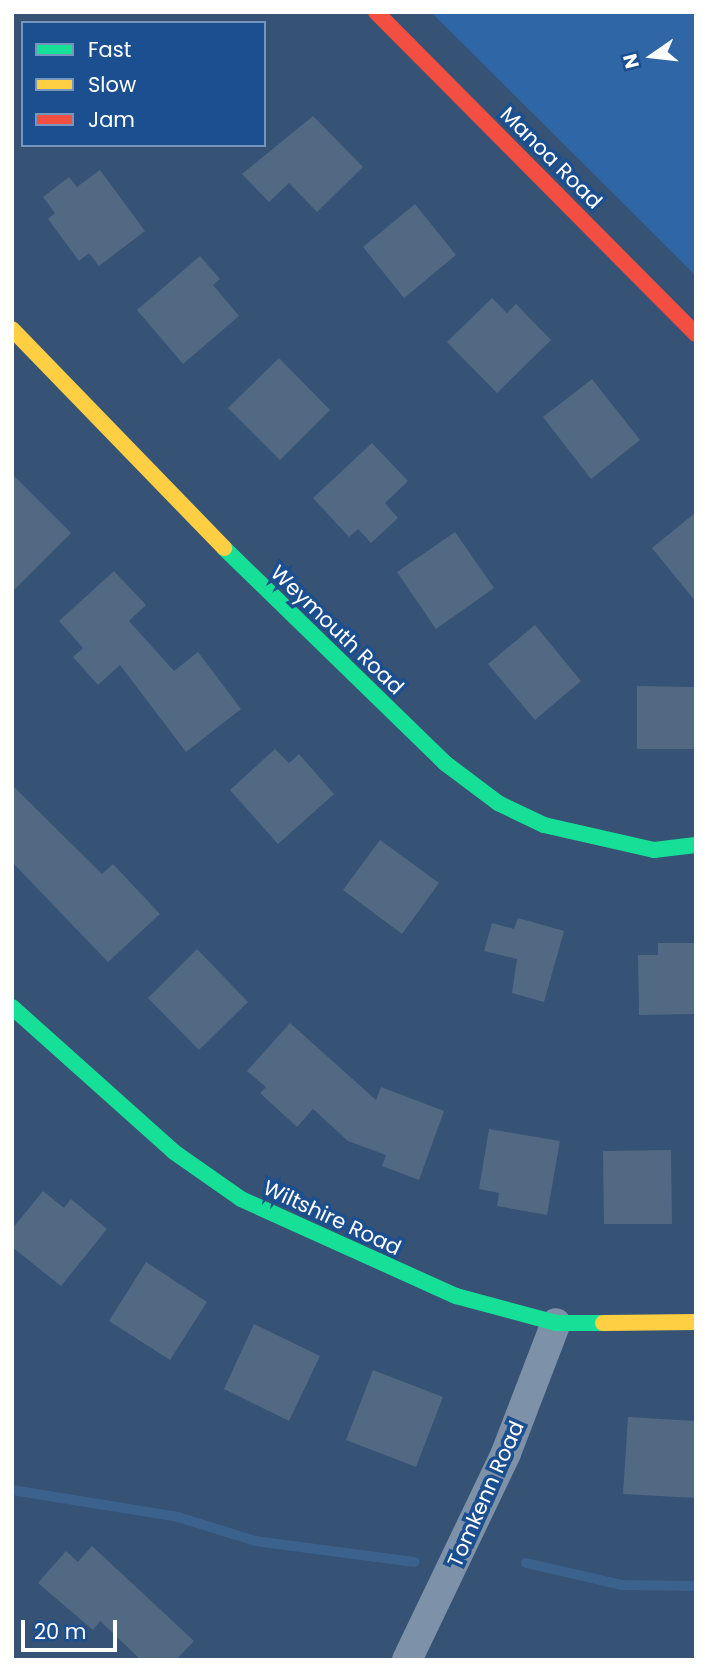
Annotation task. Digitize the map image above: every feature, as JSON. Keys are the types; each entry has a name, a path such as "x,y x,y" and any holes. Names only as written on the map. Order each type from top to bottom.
{"street":[{"name":"Manoa Road","path":"376,12 696,334"},
{"name":"Weymouth Road","path":"12,329 307,633 445,763 498,803 544,825 654,850 696,845"},
{"name":"Wiltshire Road","path":"12,1007 53,1049 174,1152 241,1199 329,1243 456,1296 556,1324 696,1322"},
{"name":"Tomkenn Road","path":"407,1660 506,1453 556,1324"}],"shaded area":[{"path":"431,12 696,12 696,276"}],"building":[{"path":"313,116 363,167 317,212 289,183 269,202 242,174"},
{"path":"100,170 145,231 99,266 89,253 79,261 48,219 55,213 43,197 69,177 77,187"},
{"path":"415,204 456,255 404,298 363,247"},
{"path":"200,256 220,279 213,285 239,316 183,364 137,310"},
{"path":"492,298 507,313 516,304 551,340 497,393 447,342"},
{"path":"279,358 330,410 280,460 228,408"},
{"path":"592,379 640,440 591,479 543,417"},
{"path":"372,443 408,481 385,503 398,518 371,543 358,529 349,537 313,498"},
{"path":"12,474 71,533 12,592"},
{"path":"696,512 696,602 652,548"},
{"path":"455,532 494,588 436,629 397,572"},
{"path":"114,571 146,605 129,621 174,671 198,652 241,709 186,752 120,665 98,685 73,657 83,648 59,621"},
{"path":"535,625 581,681 535,720 488,664"},
{"path":"637,686 696,687 696,749 637,749"},
{"path":"275,749 289,763 299,754 334,794 278,844 230,790"},
{"path":"12,785 102,874 113,864 160,914 108,962 12,862"},
{"path":"380,840 439,883 402,934 343,890"},
{"path":"518,918 564,931 544,1002 512,993 517,959 484,951 492,923 514,929"},
{"path":"658,943 696,943 696,1014 639,1015 638,955 658,955"},
{"path":"197,949 248,1002 199,1050 148,998"},
{"path":"290,1023 376,1100 381,1087 444,1111 419,1180 382,1166 386,1155 348,1141 313,1109 297,1127 260,1093 266,1087 247,1071"},
{"path":"489,1129 560,1141 547,1215 497,1206 499,1193 479,1189"},
{"path":"671,1150 672,1224 604,1224 603,1151"},
{"path":"43,1191 64,1208 71,1199 107,1229 61,1286 12,1247 12,1229"},
{"path":"146,1262 207,1302 170,1360 109,1321"},
{"path":"254,1324 320,1356 289,1421 224,1389"},
{"path":"373,1370 443,1397 416,1467 346,1440"},
{"path":"628,1417 696,1421 696,1498 623,1494"},
{"path":"92,1546 194,1641 176,1660 141,1660 100,1621 93,1630 38,1583 66,1551 78,1562"}],"waterway":[{"path":"12,1490 178,1517 255,1541 415,1562"},
{"path":"526,1563 622,1585 696,1586"}],"traffic: fast":[{"path":"224,548 445,763 498,803 544,825 654,850 696,845"},
{"path":"12,1007 174,1152 241,1199 456,1296 556,1323 603,1323"}],"traffic: slow":[{"path":"12,329 224,548"},
{"path":"603,1323 696,1322"}],"traffic: jam":[{"path":"376,12 696,334"}]}
